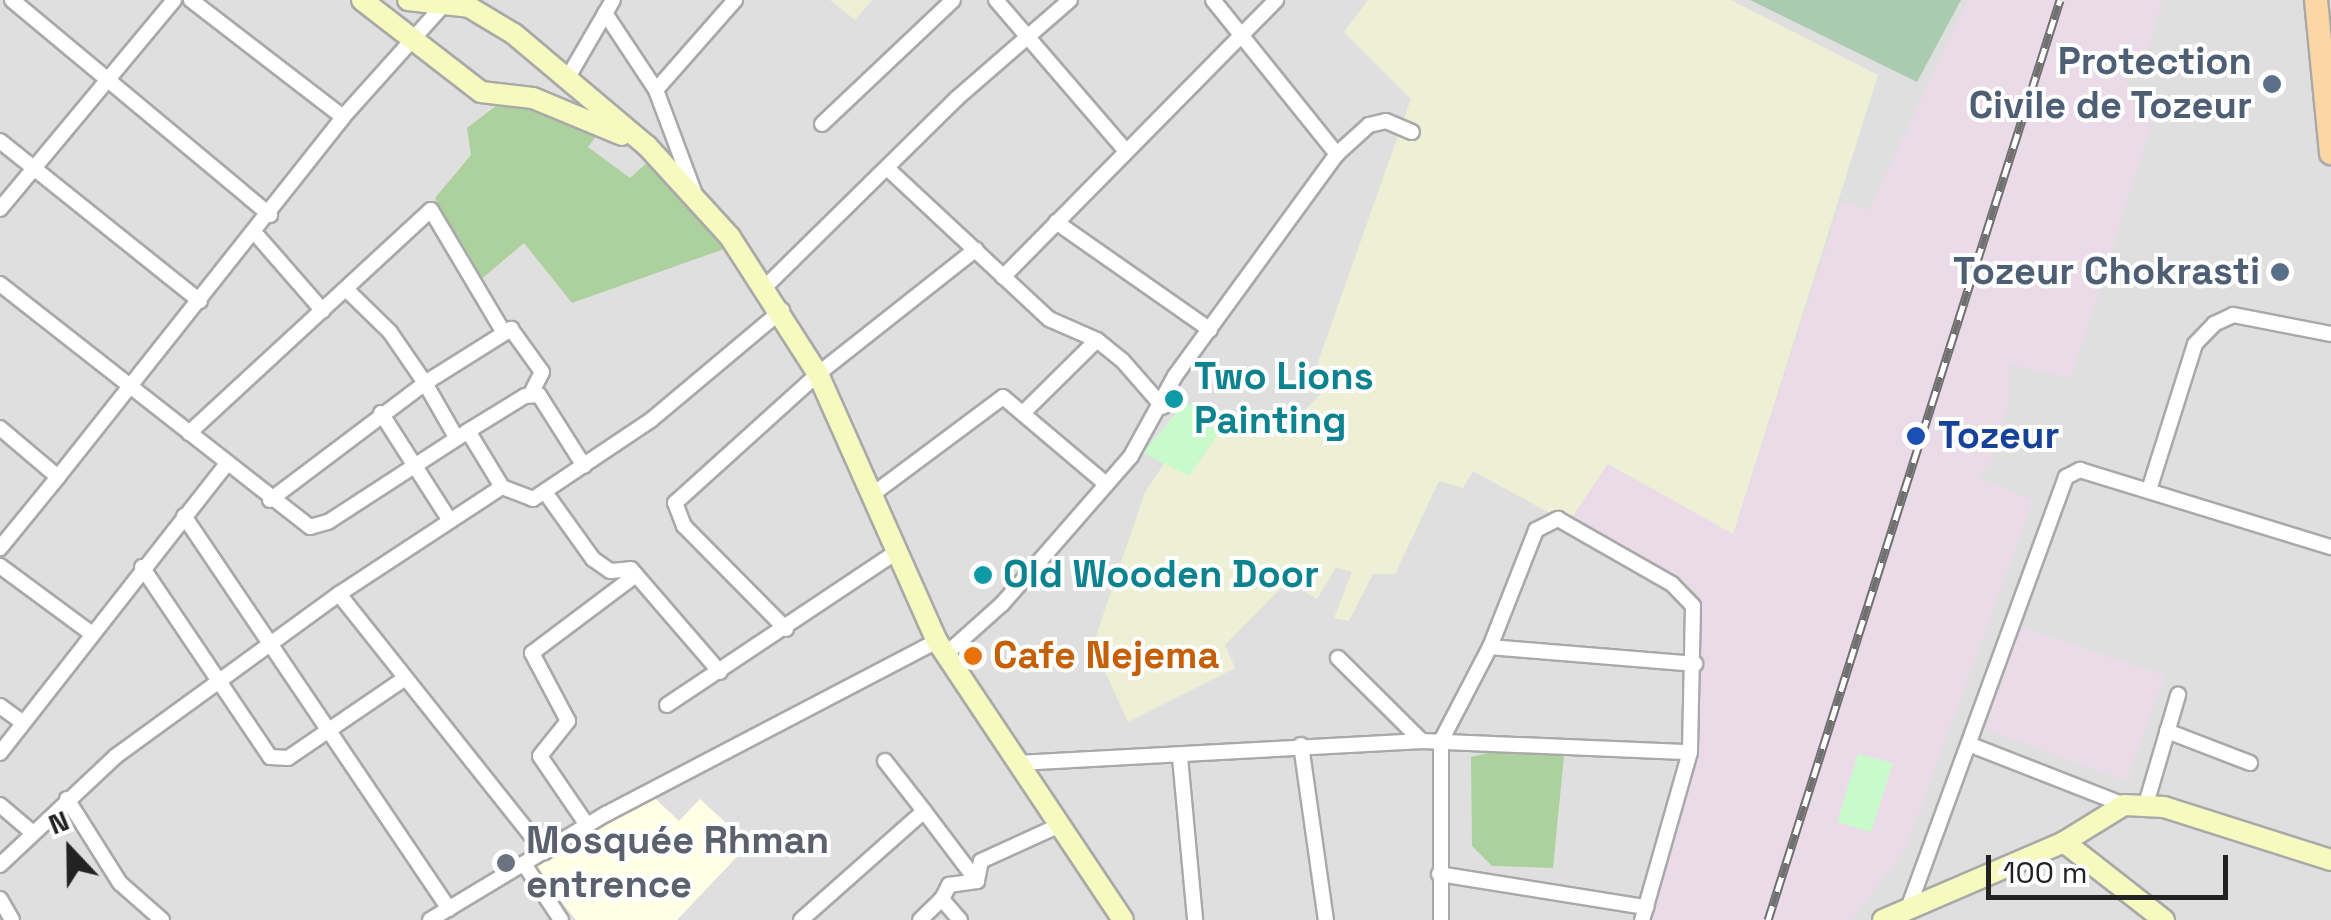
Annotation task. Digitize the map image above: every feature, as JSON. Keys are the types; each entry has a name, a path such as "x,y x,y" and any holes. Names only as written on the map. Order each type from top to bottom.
{"main road":[{"path":"2316,0 2331,153"}],"street":[{"path":"12,0 270,215"},
{"path":"0,209 174,0"},
{"path":"190,0 343,117"},
{"path":"362,0 411,43 481,92 534,98 646,146"},
{"path":"408,0 447,1 490,18 561,74 646,146 697,200 766,286 818,374 942,647 1124,920"},
{"path":"656,90 736,0"},
{"path":"822,124 953,0"},
{"path":"996,0 1126,151"},
{"path":"766,286 887,168 1070,0"},
{"path":"1213,0 1336,154"},
{"path":"1003,277 1276,0"},
{"path":"0,548 256,234 343,117 447,1"},
{"path":"534,98 561,74 609,6 656,90 697,200"},
{"path":"430,920 587,825 942,647 1002,604 1106,484 1163,407 1175,376 1336,154 1370,124 1386,121 1412,132"},
{"path":"0,141 200,301"},
{"path":"887,168 1062,328 1098,340 1163,407"},
{"path":"189,433 431,210 504,333"},
{"path":"1056,222 1210,330"},
{"path":"256,234 323,311"},
{"path":"786,629 684,526 675,503 818,374 976,249"},
{"path":"0,284 131,385 270,500 301,524 320,526 412,464 531,394 542,372 518,330 504,333 381,412 270,500"},
{"path":"346,289 390,332 502,487 520,497 545,492 651,420 782,310"},
{"path":"2149,490 2195,344 2214,324 2232,315 2331,334"},
{"path":"1025,411 1098,340"},
{"path":"531,394 545,399 584,466"},
{"path":"873,494 998,400 1025,411 1106,484"},
{"path":"381,412 450,522"},
{"path":"0,428 58,477"},
{"path":"0,753 142,566 226,464"},
{"path":"1908,906 1971,746 2066,477 2080,470 2331,547"},
{"path":"0,865 67,800 218,678 502,487"},
{"path":"545,492 592,560 610,571 631,569 720,672"},
{"path":"184,516 448,909"},
{"path":"1439,874 1644,914 1690,752 1695,664 1690,598 1558,520 1536,530 1490,648 1441,741 1439,874 1442,920"},
{"path":"667,705 896,552"},
{"path":"0,566 91,633"},
{"path":"142,566 270,757 288,758 404,679"},
{"path":"587,825 540,756 568,722 532,653 636,575"},
{"path":"339,594 544,852"},
{"path":"1490,648 1695,664"},
{"path":"1338,658 1422,742"},
{"path":"1883,920 2064,842 2135,804 2178,695"},
{"path":"0,706 22,722"},
{"path":"2167,731 2250,763"},
{"path":"1018,763 1180,756 1301,745 1441,741 1690,752"},
{"path":"1301,745 1326,920"},
{"path":"1971,746 2135,804 2331,860"},
{"path":"1180,756 1194,920"},
{"path":"885,761 976,881"},
{"path":"67,800 120,883 162,920"},
{"path":"0,805 33,833"},
{"path":"800,920 924,812"},
{"path":"976,881 981,861 1060,824"},
{"path":"2064,842 2164,920"},
{"path":"524,864 561,920"},
{"path":"920,920 942,899 949,884 976,881"},
{"path":"0,899 12,920"},
{"path":"942,899 960,920"}],"shaded area":[{"path":"0,0 2331,0 2331,920 0,920"},
{"path":"830,0 872,0 855,20"},
{"path":"1368,0 1731,0 1878,75 1733,534 1608,464 1568,523 1473,471 1463,488 1439,481 1395,574 1373,574 1349,621 1334,618 1352,572 1336,567 1317,599 1288,581 1225,645 1235,668 1128,722 1093,645 1145,492 1166,461 1189,476 1230,416 1282,433 1324,391 1318,362 1411,99 1344,32"},
{"path":"1750,0 1961,0 1917,82"},
{"path":"1968,0 2162,0 2148,51 2127,82 2154,116 2071,378 2009,364 2009,402 1989,465 1975,476 2033,501 1905,850 1851,920 1652,920 1684,765 1698,590 1568,523 1608,463 1733,533 1841,202 1869,210"},
{"path":"2021,627 2165,676 2126,781 1985,729"},
{"path":"642,786 679,821 700,799 749,844 677,920 576,920 529,861"}],"green space":[{"path":"514,92 601,130 588,147 630,178 651,159 724,249 572,303 524,243 478,282 435,198 471,155 467,128"},
{"path":"1199,401 1230,416 1189,476 1143,453 1181,407"},
{"path":"1500,750 1564,756 1553,868 1492,866 1472,846 1471,757"},
{"path":"1858,754 1893,763 1871,832 1837,822"}],"railway":[{"path":"1768,920 2060,0"}],"place":[{"name":"Protection Civile de Tozeur","path":"2272,84"},
{"name":"Tozeur Chokrasti","path":"2280,272"},
{"name":"Two Lions Painting","path":"1174,399"},
{"name":"Tozeur","path":"1916,436"},
{"name":"Old Wooden Door","path":"983,575"},
{"name":"Cafe Nejema","path":"973,656"},
{"name":"Mosquée Rhman entrence","path":"506,863"}]}
